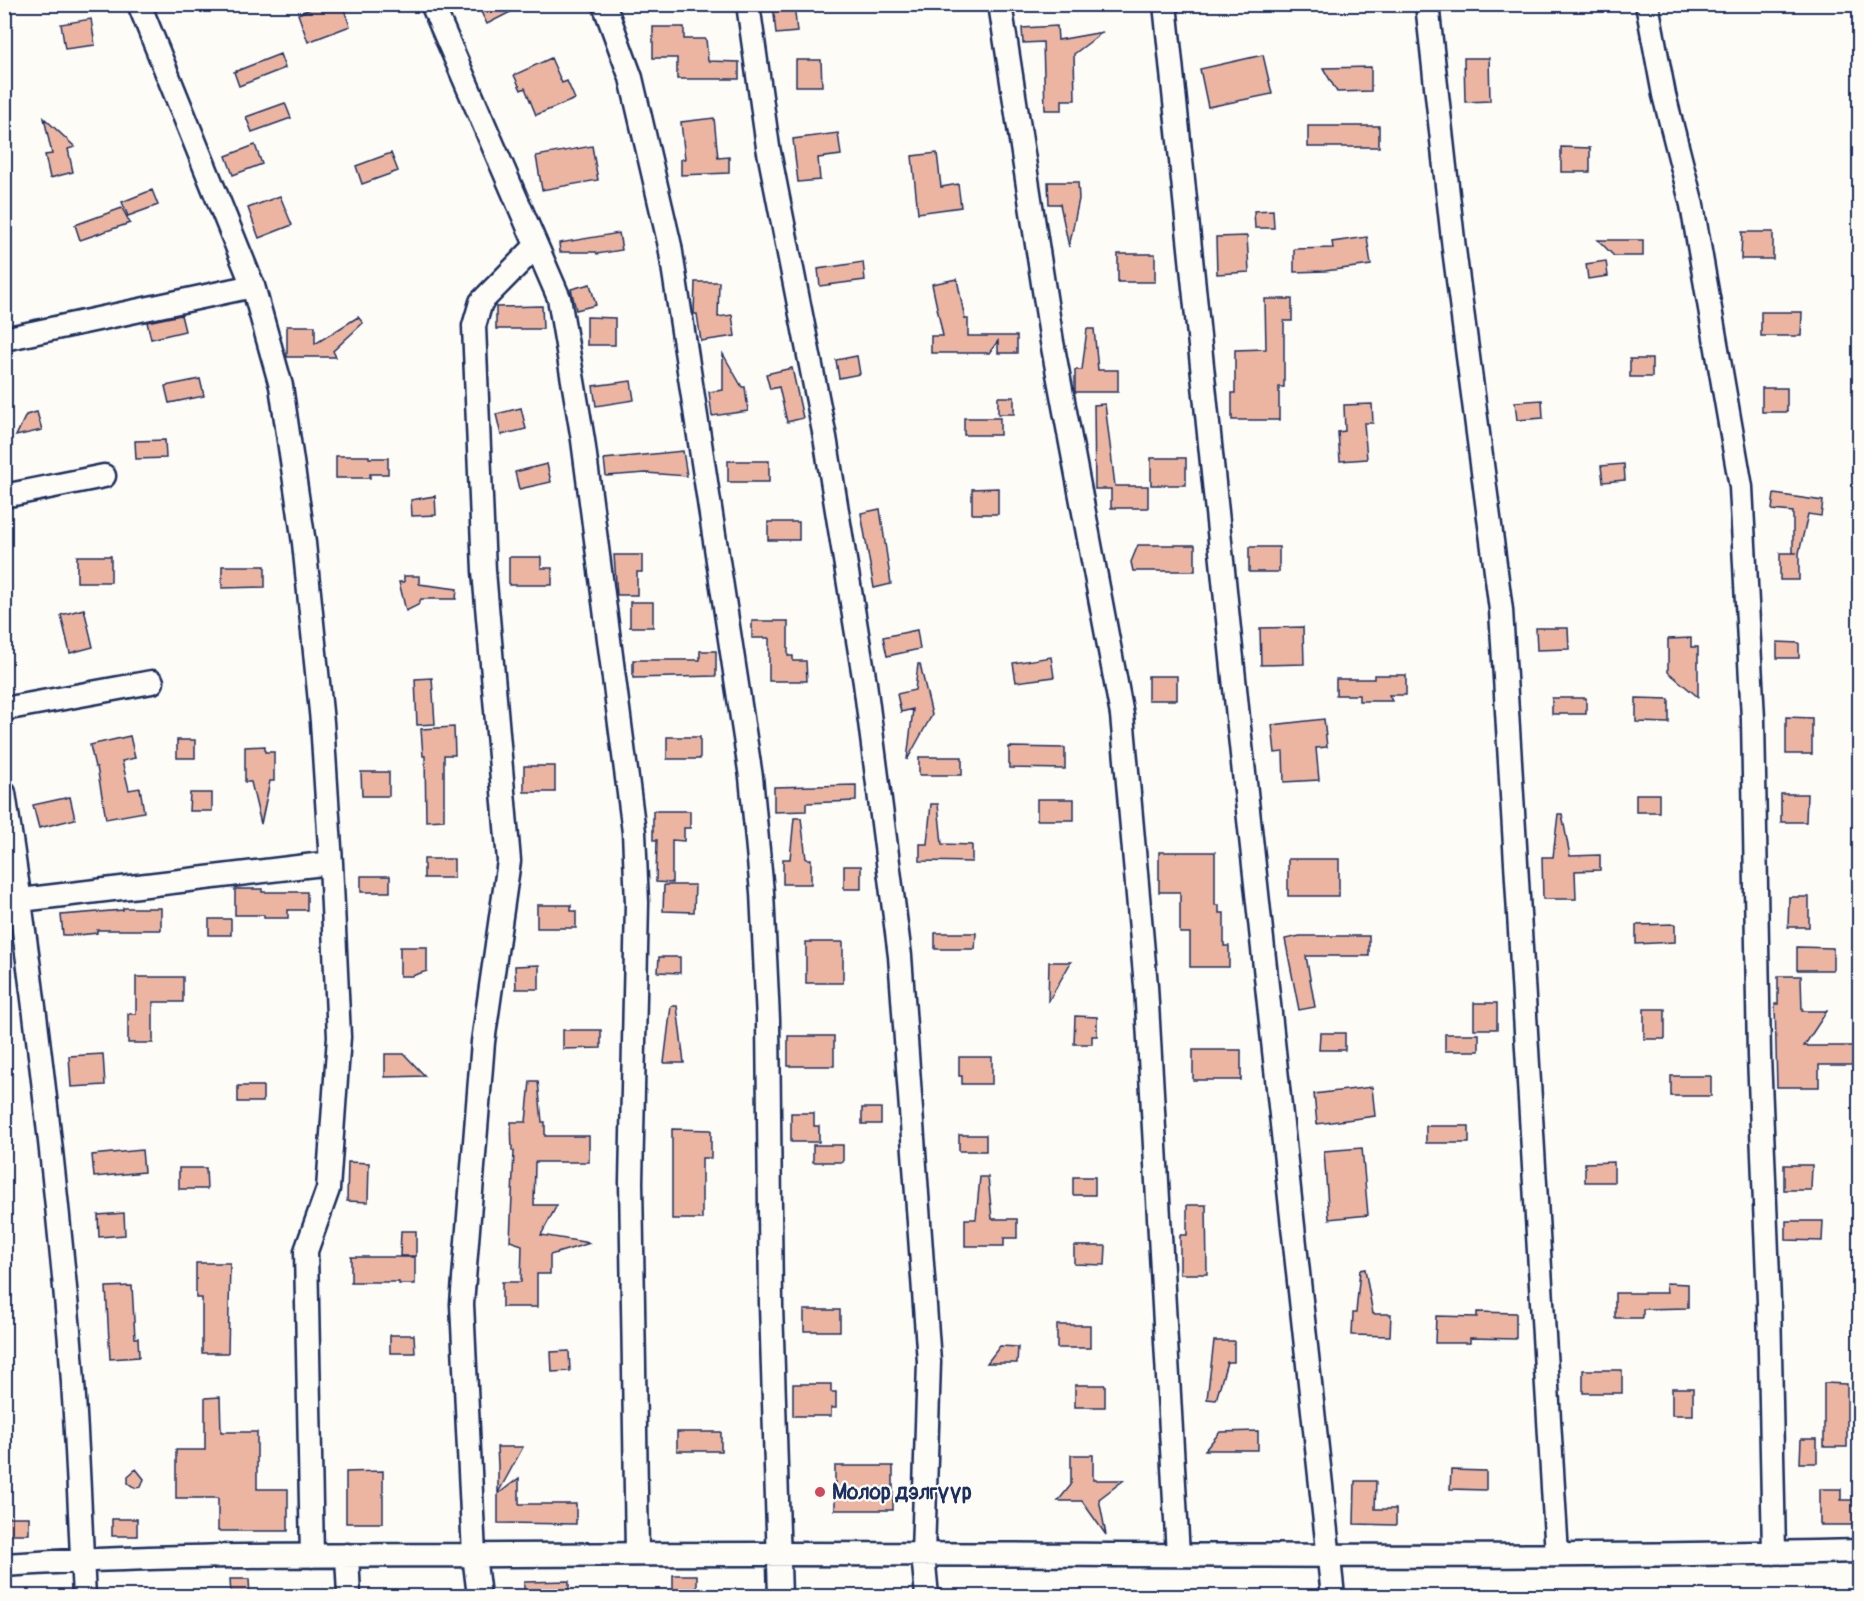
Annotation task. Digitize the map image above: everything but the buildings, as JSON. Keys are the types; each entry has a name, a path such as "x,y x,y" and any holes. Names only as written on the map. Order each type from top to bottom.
{"street":[{"path":"139,4 253,286 281,386 304,543 322,722 332,863 338,1049 328,1189 306,1251 312,1556"},
{"path":"432,4 559,298 584,440 634,832 637,903 631,1182 637,1553"},
{"path":"604,4 631,78 670,246 751,777 762,892 768,1020 771,1305 780,1596"},
{"path":"748,4 768,147 825,438 863,671 900,956 929,1362 923,1554 927,1596"},
{"path":"1000,4 1052,342 1122,715 1146,986 1178,1555"},
{"path":"1165,4 1333,1596"},
{"path":"1427,4 1454,249 1502,610 1557,1555"},
{"path":"1647,4 1664,95 1692,205 1742,487 1753,719 1759,1056 1769,1302 1774,1553"},
{"path":"479,1596 474,1555 462,1304 483,1042 509,861 484,571 474,326 481,302 536,246"},
{"path":"4,339 253,286"},
{"path":"4,496 104,476"},
{"path":"4,709 152,681"},
{"path":"4,793 21,900 69,1322 84,1596"},
{"path":"21,900 332,863"},
{"path":"4,1565 82,1560 347,1555 637,1553 1328,1556 1860,1551"},
{"path":"347,1555 349,1596"}],"place":[{"name":"Молор дэлгүүр","path":"820,1492"}]}
